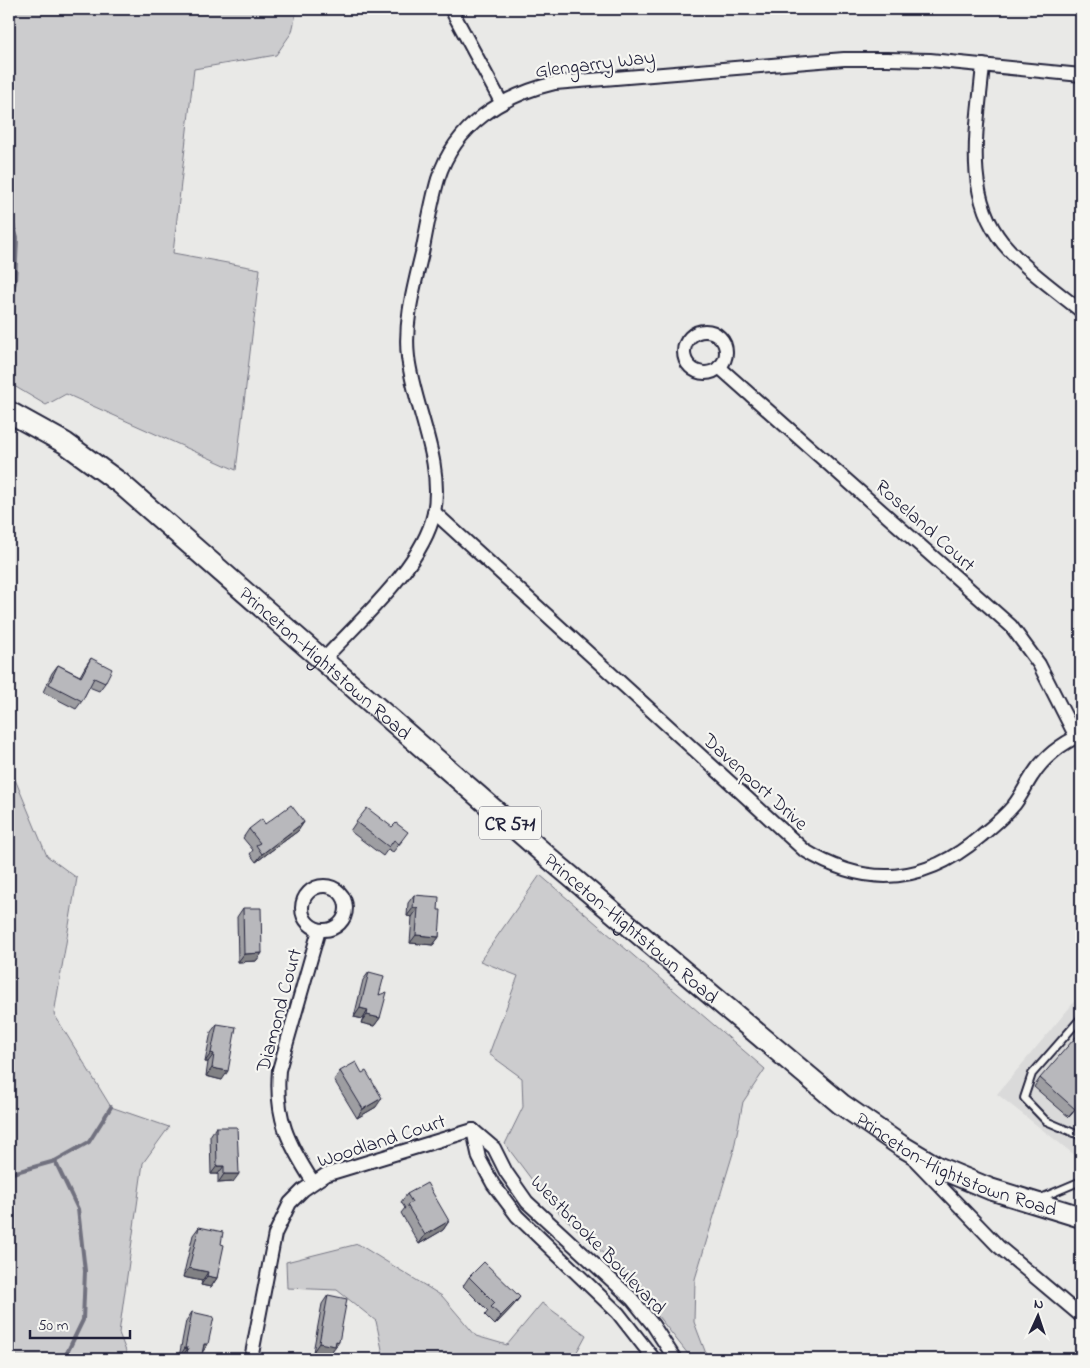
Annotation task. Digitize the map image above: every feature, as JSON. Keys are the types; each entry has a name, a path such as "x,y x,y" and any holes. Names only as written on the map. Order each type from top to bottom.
{"main road":[{"name":"Princeton-Hightstown Road","path":"9,412 65,442 120,483 537,847 841,1104 900,1145 945,1170 990,1189 1081,1216"}],"street":[{"path":"450,9 501,102"},
{"name":"Glengarry Way","path":"324,660 406,570 424,541 434,512 435,473 411,379 408,355 410,306 438,179 466,131 501,102 530,89 555,82 834,60 912,60 1081,75"},
{"path":"982,66 975,161 982,204 991,225 1017,258 1081,311"},
{"name":"Roseland Court","path":"719,367 1012,626 1039,664 1079,736"},
{"name":"Davenport Drive","path":"434,512 804,850 824,862 845,871 865,876 898,876 927,870 946,862 964,850 1006,814 1046,759 1079,736"},
{"name":"Diamond Court","path":"313,1182 292,1149 284,1130 277,1091 279,1070 319,930"},
{"name":"Woodland Court","path":"251,1359 274,1234 290,1203 313,1182 325,1175 473,1130"},
{"name":"Westbrooke Boulevard","path":"473,1130 479,1158 493,1184 517,1216 618,1313 654,1359"},
{"name":"Westbrooke Boulevard","path":"473,1130 494,1148 506,1172 527,1202 632,1300 653,1325 675,1359"},
{"path":"900,1145 998,1246 1081,1316"}],"lane":[{"path":"1081,1018 1032,1074 1024,1098 1046,1121 1081,1136"},
{"path":"1032,1202 1060,1192 1081,1181"}],"shaded area":[{"path":"17,9 297,9 292,32 276,55 194,69 173,253 260,269 236,470 66,394 46,405 9,383 9,16"},
{"path":"9,765 47,856 77,878 54,1014 111,1107 169,1127 143,1163 119,1333 129,1359 9,1359"},
{"path":"540,875 765,1069 743,1102 733,1153 695,1279 694,1322 708,1359 692,1359 623,1272 550,1204 505,1144 523,1107 522,1078 489,1054 518,976 480,961"},
{"path":"1081,994 1081,1160 997,1094"},
{"path":"358,1244 442,1296 476,1336 507,1345 542,1303 586,1335 573,1359 384,1359 376,1321 337,1290 287,1288 286,1262"}],"building":[{"path":"91,658 112,669 105,683 94,678 82,701 49,684 58,665 81,677"},
{"path":"291,805 304,822 262,854 256,845 260,843 249,829 262,819 265,824"},
{"path":"367,808 392,827 396,823 408,832 399,844 394,840 389,847 356,822"},
{"path":"414,895 439,897 438,910 441,910 439,937 416,935 418,908 413,908"},
{"path":"243,908 261,908 262,953 244,954"},
{"path":"369,972 384,976 379,995 387,992 380,1018 367,1015 368,1010 360,1008"},
{"path":"217,1024 236,1027 228,1071 212,1068 214,1054 211,1053"},
{"path":"1081,1031 1081,1101 1075,1109 1040,1078"},
{"path":"356,1062 362,1073 366,1071 382,1098 363,1109 340,1071"},
{"path":"216,1127 237,1127 239,1174 224,1174 224,1166 217,1166"},
{"path":"427,1183 449,1221 425,1235 407,1205 412,1202 407,1194"},
{"path":"199,1227 223,1232 221,1244 224,1245 217,1278 207,1276 208,1272 189,1268"},
{"path":"484,1262 520,1297 501,1316 491,1307 495,1303 469,1277"},
{"path":"328,1295 347,1299 339,1342 336,1341 335,1346 319,1343"},
{"path":"192,1312 214,1317 208,1344 204,1344 201,1359 186,1359 188,1348 185,1348"}],"waterway":[{"path":"9,211 17,238 15,282 9,304"},
{"path":"9,1174 55,1161 89,1142 111,1107"},
{"path":"55,1161 78,1209 85,1271 83,1320 64,1359"}]}
